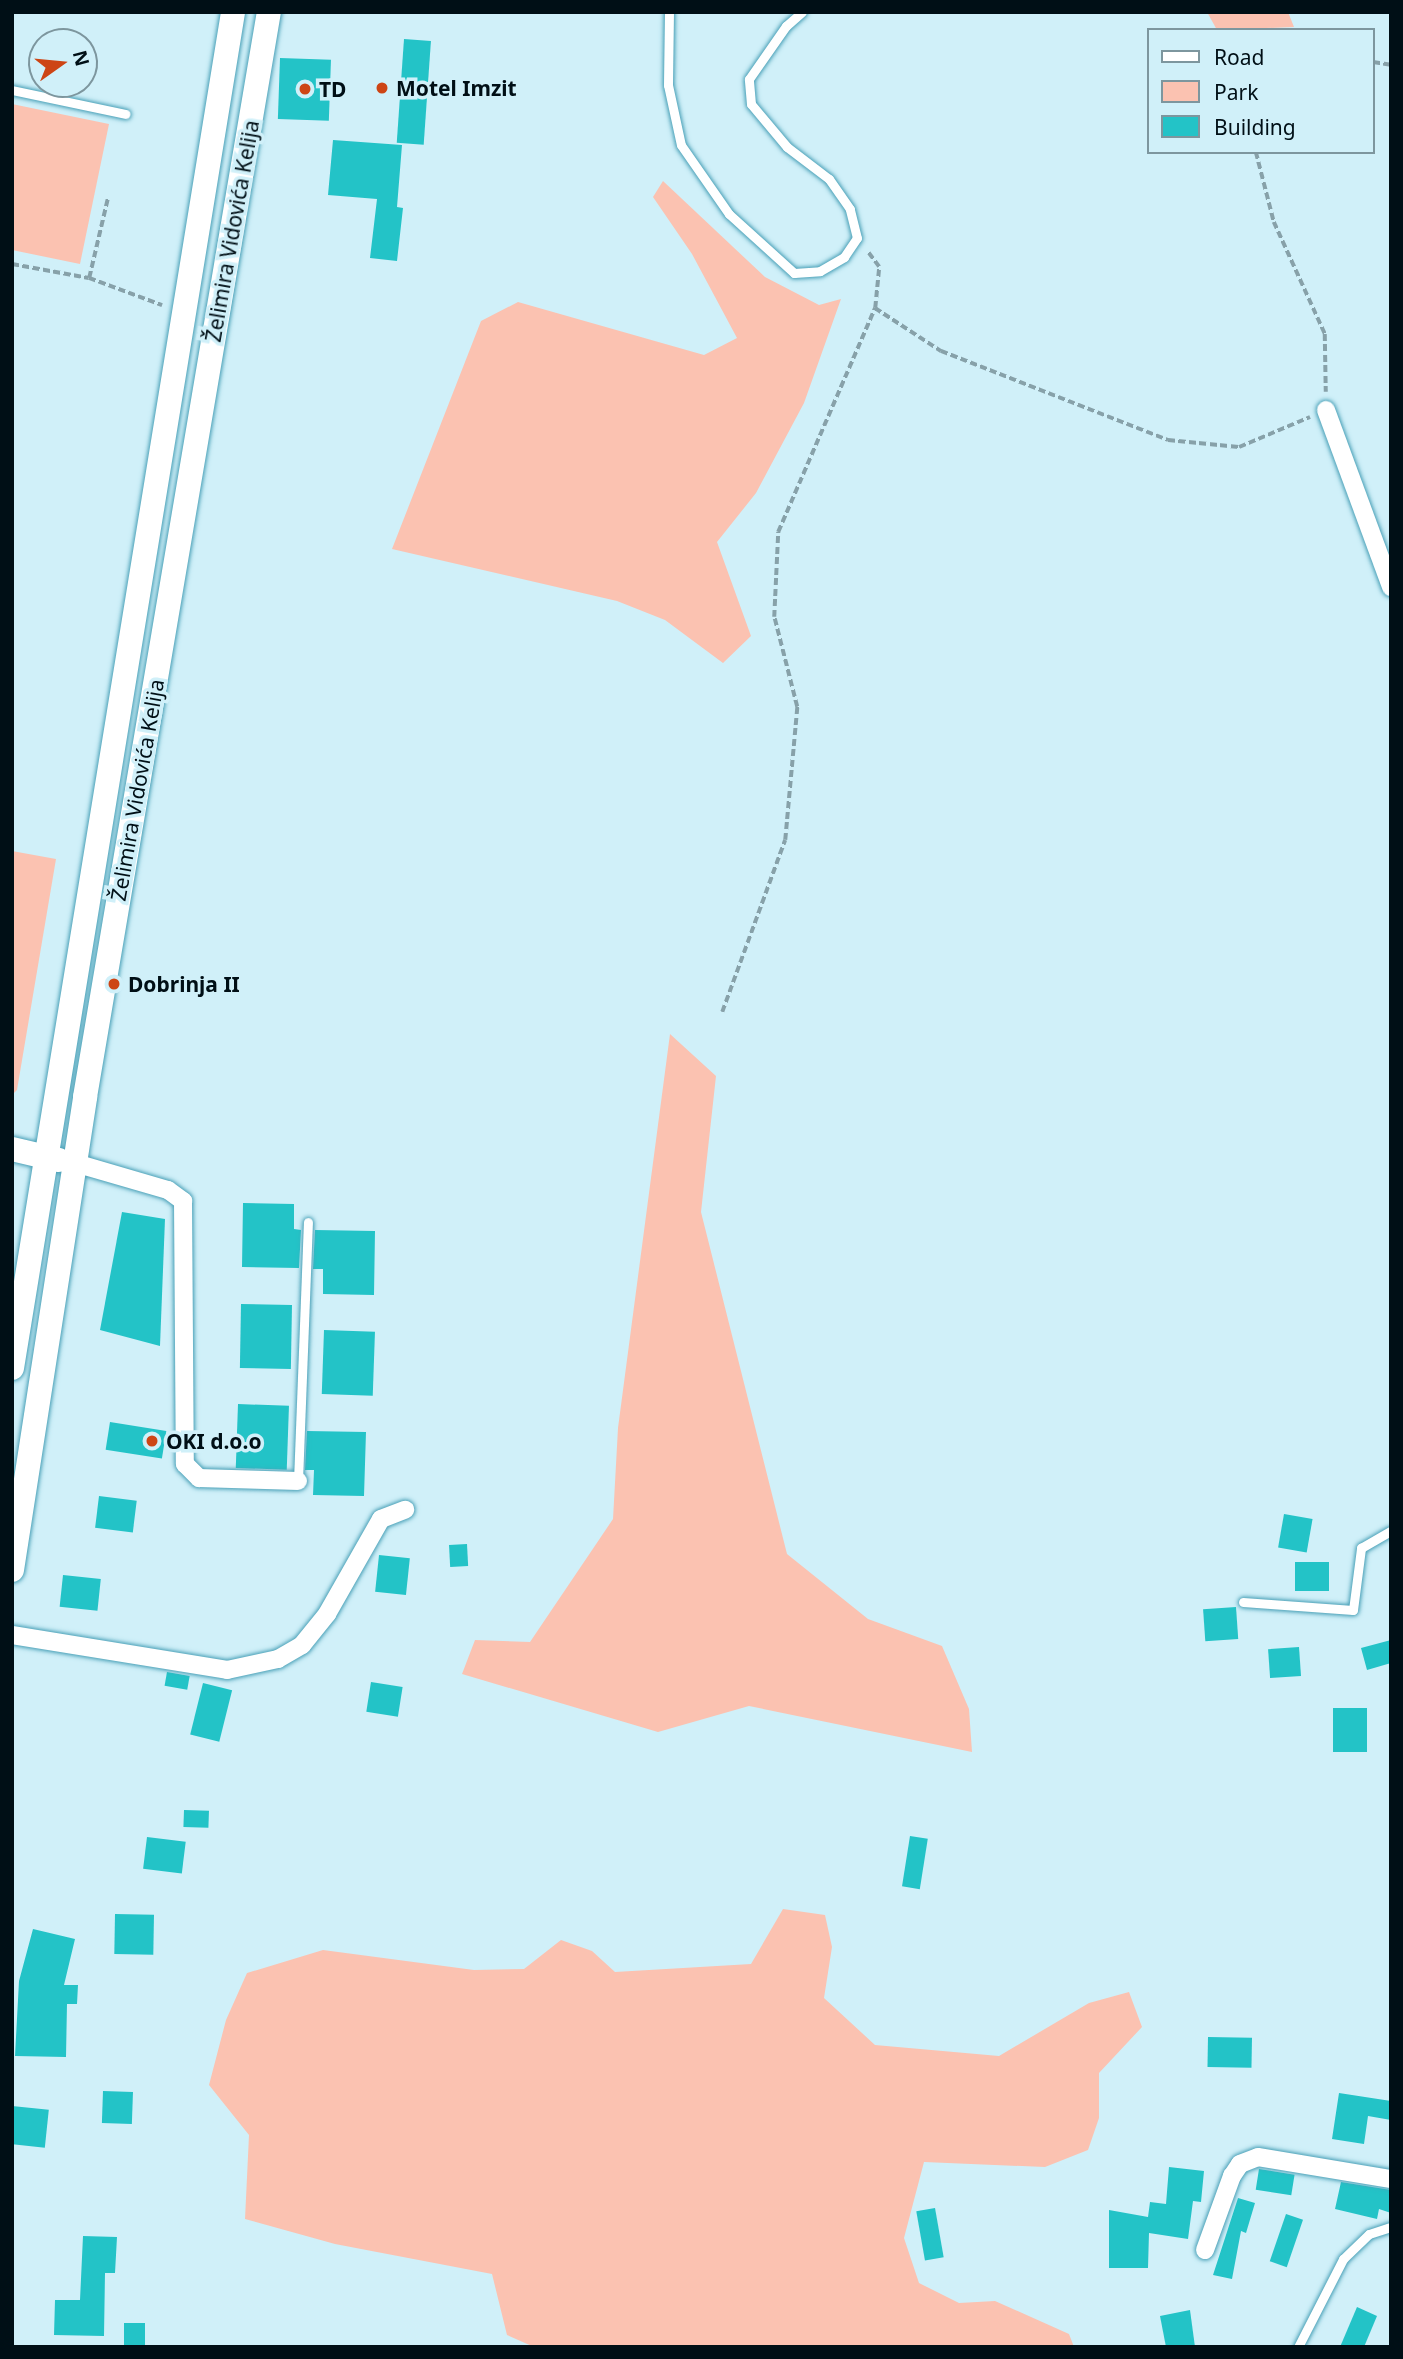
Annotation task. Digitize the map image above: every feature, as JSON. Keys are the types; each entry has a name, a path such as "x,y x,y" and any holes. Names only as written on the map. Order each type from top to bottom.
{"main road":[{"name":"Želimira Vidovića Kelija","path":"12,1367 233,12"},
{"name":"Želimira Vidovića Kelija","path":"12,1570 75,1163 270,12"},
{"path":"12,1149 75,1163"}],"street":[{"path":"1326,410 1391,587"},
{"path":"75,1163 167,1189 183,1201 185,1464 200,1478 298,1480"},
{"path":"12,1635 227,1670 269,1662 302,1645 353,1574 381,1520 404,1510"},
{"path":"1205,2250 1232,2176 1240,2164 1249,2160 1287,2159 1391,2179"}],"lane":[{"path":"669,12 668,85 681,145 729,214 794,273 820,271 844,257 857,238 850,209 829,179 779,140 751,104 749,79 786,26 802,12"},
{"path":"12,90 126,114"},
{"path":"298,1480 307,1222"},
{"path":"1243,1602 1353,1610 1361,1549 1391,1531"},
{"path":"1298,2347 1343,2259 1369,2234 1391,2227"}],"path":[{"path":"875,308 941,351 1168,440 1239,447 1326,410 1325,334 1275,222 1257,154"},
{"path":"89,278 108,197"},
{"path":"722,1012 785,840 797,707 775,617 778,532 875,308 879,267 857,238"},
{"path":"12,264 89,278 162,305"}],"green space":[{"path":"1207,12 1288,12 1294,27 1268,28 1216,28"},
{"path":"12,104 109,124 80,264 12,250"},
{"path":"663,181 765,277 819,305 841,299 804,403 756,493 717,542 751,636 723,663 665,620 617,601 392,549 481,321 518,302 704,355 737,338 692,254 653,197"},
{"path":"12,851 56,859 17,1090 12,1095"},
{"path":"670,1034 716,1076 701,1212 787,1554 868,1619 942,1646 969,1709 972,1752 749,1706 658,1732 462,1674 475,1640 530,1642 613,1519 618,1428"},
{"path":"783,1909 825,1915 832,1947 824,1998 875,2045 999,2056 1089,2003 1129,1992 1142,2027 1099,2073 1099,2118 1088,2150 1045,2167 924,2162 904,2238 919,2283 959,2303 995,2301 1069,2334 1074,2347 534,2347 507,2335 492,2274 335,2244 245,2219 249,2135 209,2085 226,2020 247,1973 323,1950 474,1970 524,1969 561,1940 592,1951 615,1972 751,1964"}],"building":[{"path":"404,39 431,41 424,145 397,143"},
{"name":"TD","path":"280,58 331,60 329,121 278,119"},
{"path":"333,140 402,145 397,207 403,208 397,261 370,258 377,199 328,195"},
{"path":"243,1203 294,1204 294,1229 301,1230 299,1268 242,1267"},
{"path":"122,1212 165,1219 160,1346 100,1330"},
{"path":"315,1230 375,1231 374,1295 323,1294 323,1269 313,1269"},
{"path":"241,1304 292,1305 291,1369 240,1368"},
{"path":"324,1330 375,1332 373,1396 322,1394"},
{"path":"238,1404 289,1406 287,1470 236,1468"},
{"path":"110,1422 166,1431 162,1459 106,1450"},
{"path":"307,1431 366,1432 364,1496 313,1495 314,1470 305,1470"},
{"path":"99,1496 137,1501 133,1532 95,1528"},
{"path":"1284,1514 1313,1519 1307,1553 1278,1547"},
{"path":"467,1544 468,1566 450,1567 449,1545"},
{"path":"379,1555 410,1558 406,1595 375,1592"},
{"path":"1295,1562 1329,1562 1329,1591 1295,1591"},
{"path":"63,1575 101,1579 97,1611 60,1607"},
{"path":"1236,1607 1238,1639 1205,1641 1203,1609"},
{"path":"1391,1640 1391,1663 1367,1670 1361,1648"},
{"path":"1299,1647 1301,1676 1270,1678 1268,1649"},
{"path":"167,1672 190,1676 187,1690 165,1686"},
{"path":"371,1682 403,1687 398,1717 366,1712"},
{"path":"203,1683 232,1690 219,1742 190,1734"},
{"path":"1333,1708 1367,1708 1367,1752 1333,1752"},
{"path":"184,1810 209,1811 208,1828 183,1827"},
{"path":"910,1836 928,1839 920,1889 902,1886"},
{"path":"147,1837 186,1842 182,1874 143,1869"},
{"path":"115,1914 154,1915 153,1955 114,1954"},
{"path":"33,1929 75,1939 64,1985 78,1985 77,2004 67,2004 66,2057 15,2056 19,1981"},
{"path":"1208,2037 1252,2038 1251,2068 1207,2067"},
{"path":"103,2091 133,2092 132,2124 102,2123"},
{"path":"1339,2093 1391,2101 1391,2120 1368,2116 1364,2144 1332,2139"},
{"path":"12,2106 49,2110 45,2148 12,2144"},
{"path":"1169,2167 1204,2171 1201,2202 1193,2201 1188,2239 1149,2233 1148,2268 1109,2268 1109,2210 1148,2217 1150,2202 1166,2204"},
{"path":"1259,2169 1295,2175 1291,2195 1256,2190"},
{"path":"1341,2182 1391,2190 1391,2213 1379,2209 1377,2219 1335,2209"},
{"path":"1238,2198 1255,2203 1246,2233 1241,2231 1232,2279 1213,2275"},
{"path":"935,2208 944,2257 925,2261 916,2211"},
{"path":"1286,2214 1303,2220 1287,2267 1270,2261"},
{"path":"83,2236 117,2237 115,2273 105,2273 104,2336 54,2335 55,2300 80,2300"},
{"path":"1357,2307 1377,2316 1364,2347 1340,2347"},
{"path":"1190,2310 1195,2347 1166,2347 1160,2316"},
{"path":"124,2323 145,2323 145,2347 124,2347"}],"place":[{"name":"Motel Imzit","path":"382,88"},
{"name":"TD","path":"305,89"},
{"name":"Dobrinja II","path":"114,984"},
{"name":"OKI d.o.o","path":"152,1441"}]}
